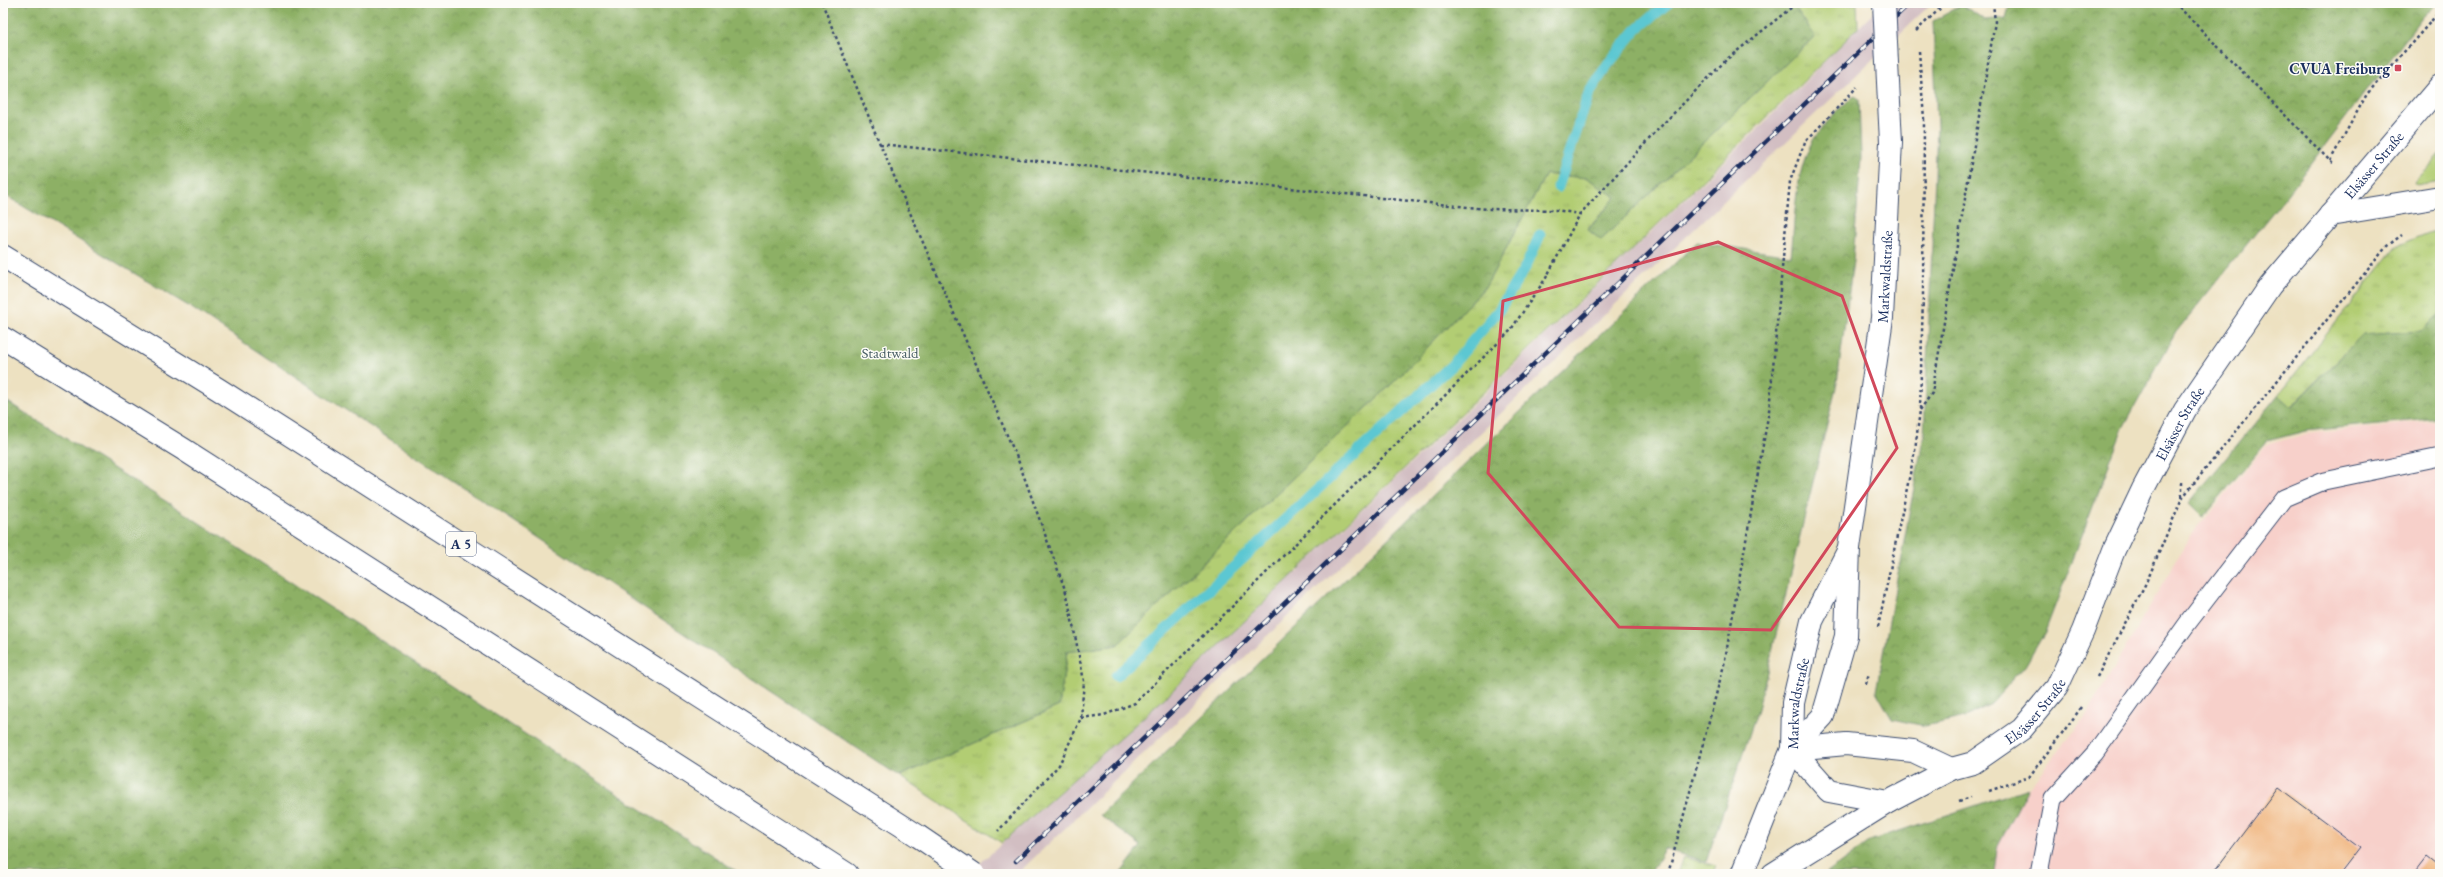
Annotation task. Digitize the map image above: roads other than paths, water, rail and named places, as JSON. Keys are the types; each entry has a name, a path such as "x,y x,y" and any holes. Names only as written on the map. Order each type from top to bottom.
{"main road":[{"name":"Markwaldstraße","path":"1792,749 1823,716 1846,636 1850,548 1882,318 1891,142 1884,3"},
{"name":"Elsässer Straße","path":"1773,874 1888,802 1951,769 1973,763 2022,729 2057,687 2083,631 2114,550 2170,435 2270,286 2440,86"},
{"path":"2330,215 2440,197"},
{"name":"A 5","path":"3,256 218,389 918,836 974,874"},
{"path":"3,338 183,449 847,874"},
{"name":"Markwaldstraße","path":"1792,749 1793,703 1812,621 1850,548"},
{"path":"1792,749 1846,744 1913,751 1951,769"},
{"path":"1792,749 1829,791 1888,802"},
{"path":"1742,874 1792,749"}],"lane":[{"path":"2042,874 2040,868 2053,799 2095,753 2190,620 2284,498 2324,481 2440,457"}],"waterway":[{"path":"1558,187 1589,93 1608,64 1636,30 1668,3"},
{"path":"1116,676 1453,364 1499,310 1526,266 1540,235"}],"railway":[{"path":"1016,861 1910,3"}],"place":[{"name":"CVUA Freiburg","path":"2398,68"}],"park label":[{"name":"Stadtwald","path":"890,352"}]}
